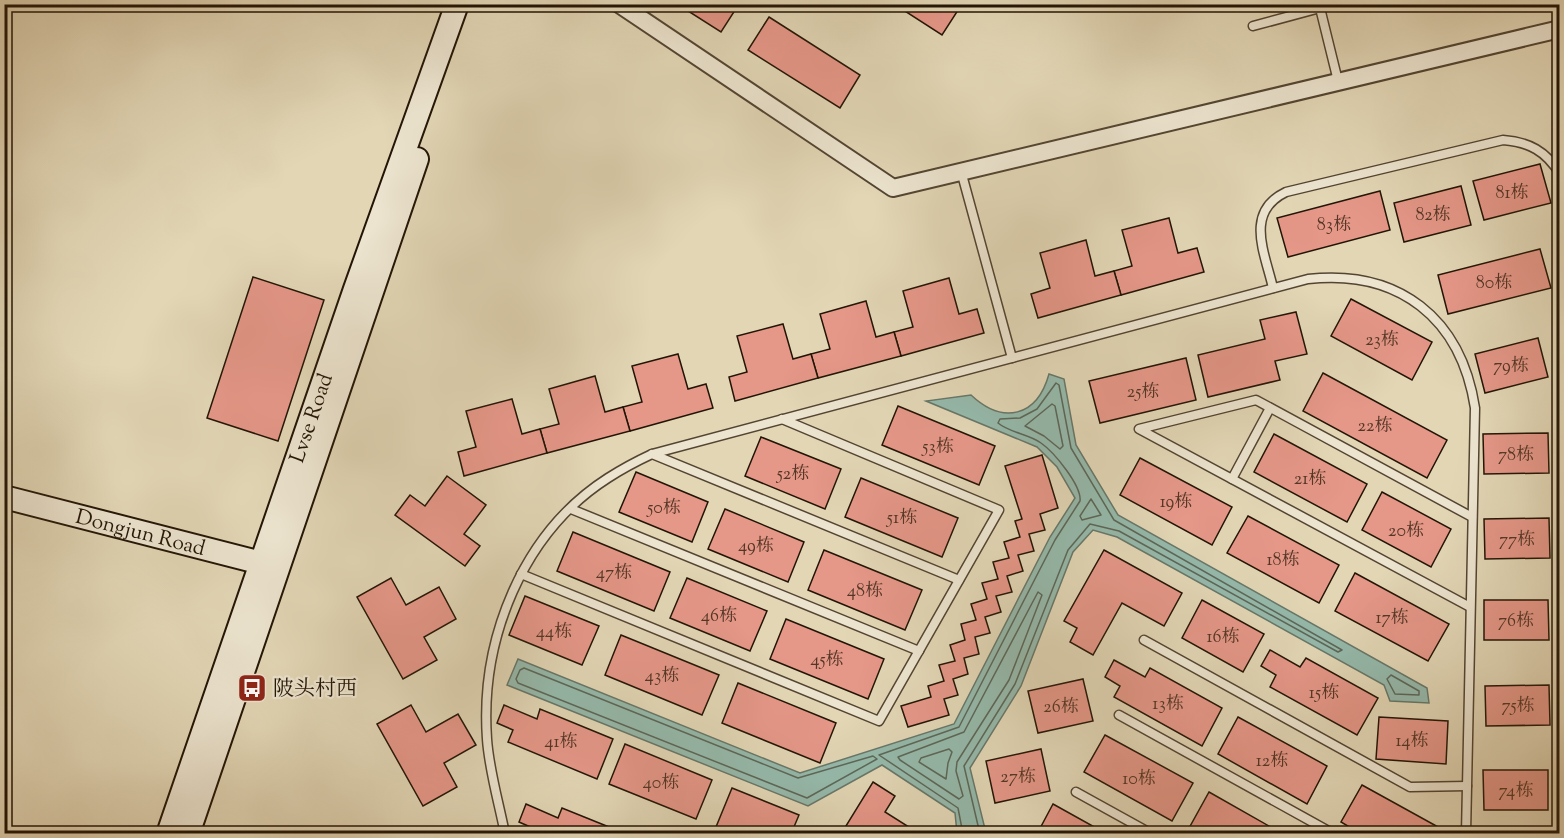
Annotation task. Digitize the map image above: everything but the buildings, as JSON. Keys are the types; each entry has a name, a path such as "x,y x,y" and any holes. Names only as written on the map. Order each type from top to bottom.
{"main road":[{"name":"Lvse Road","path":"188,834 269,565 457,4"},
{"name":"Lvse Road","path":"168,834 269,565 470,4"},
{"name":"Dongjun Road","path":"4,497 269,565"}],"street":[{"path":"619,4 893,188 1560,29"}],"lane":[{"path":"1253,26 1335,4"},
{"path":"1320,8 1338,81"},
{"path":"1273,288 1260,232 1260,219 1270,202 1286,192 1503,140 1521,141 1537,149 1551,160 1560,174"},
{"path":"961,171 1012,358"},
{"path":"505,834 487,741 486,698 491,655 503,613 521,574 544,538 571,509 607,478 652,454 1273,288 1308,279 1334,276 1361,279 1386,286 1410,298 1431,314 1449,334 1462,357 1471,382 1475,408 1466,834"},
{"path":"1470,607 1139,429 1256,400 1473,517"},
{"path":"1233,479 1270,408"},
{"path":"521,574 879,721 999,510 782,419"},
{"path":"652,454 959,580"},
{"path":"571,509 918,651"},
{"path":"1144,640 1410,787 1467,786"},
{"path":"1119,715 1334,834"},
{"path":"1076,792 1152,834"}],"water":[{"path":"1049,374 1064,379 1076,445 1118,515 1427,688 1429,703 1390,701 1384,685 1117,537 1093,530 1073,552 1021,686 970,768 986,833 957,833 955,813 882,765 808,806 507,685 518,659 800,773 954,724 1050,537 1075,498 1057,467 1037,447 926,401 971,395 995,410 1007,413 1018,412 1036,400"}],"place":[{"name":"陂头村西","path":"252,688"}]}
